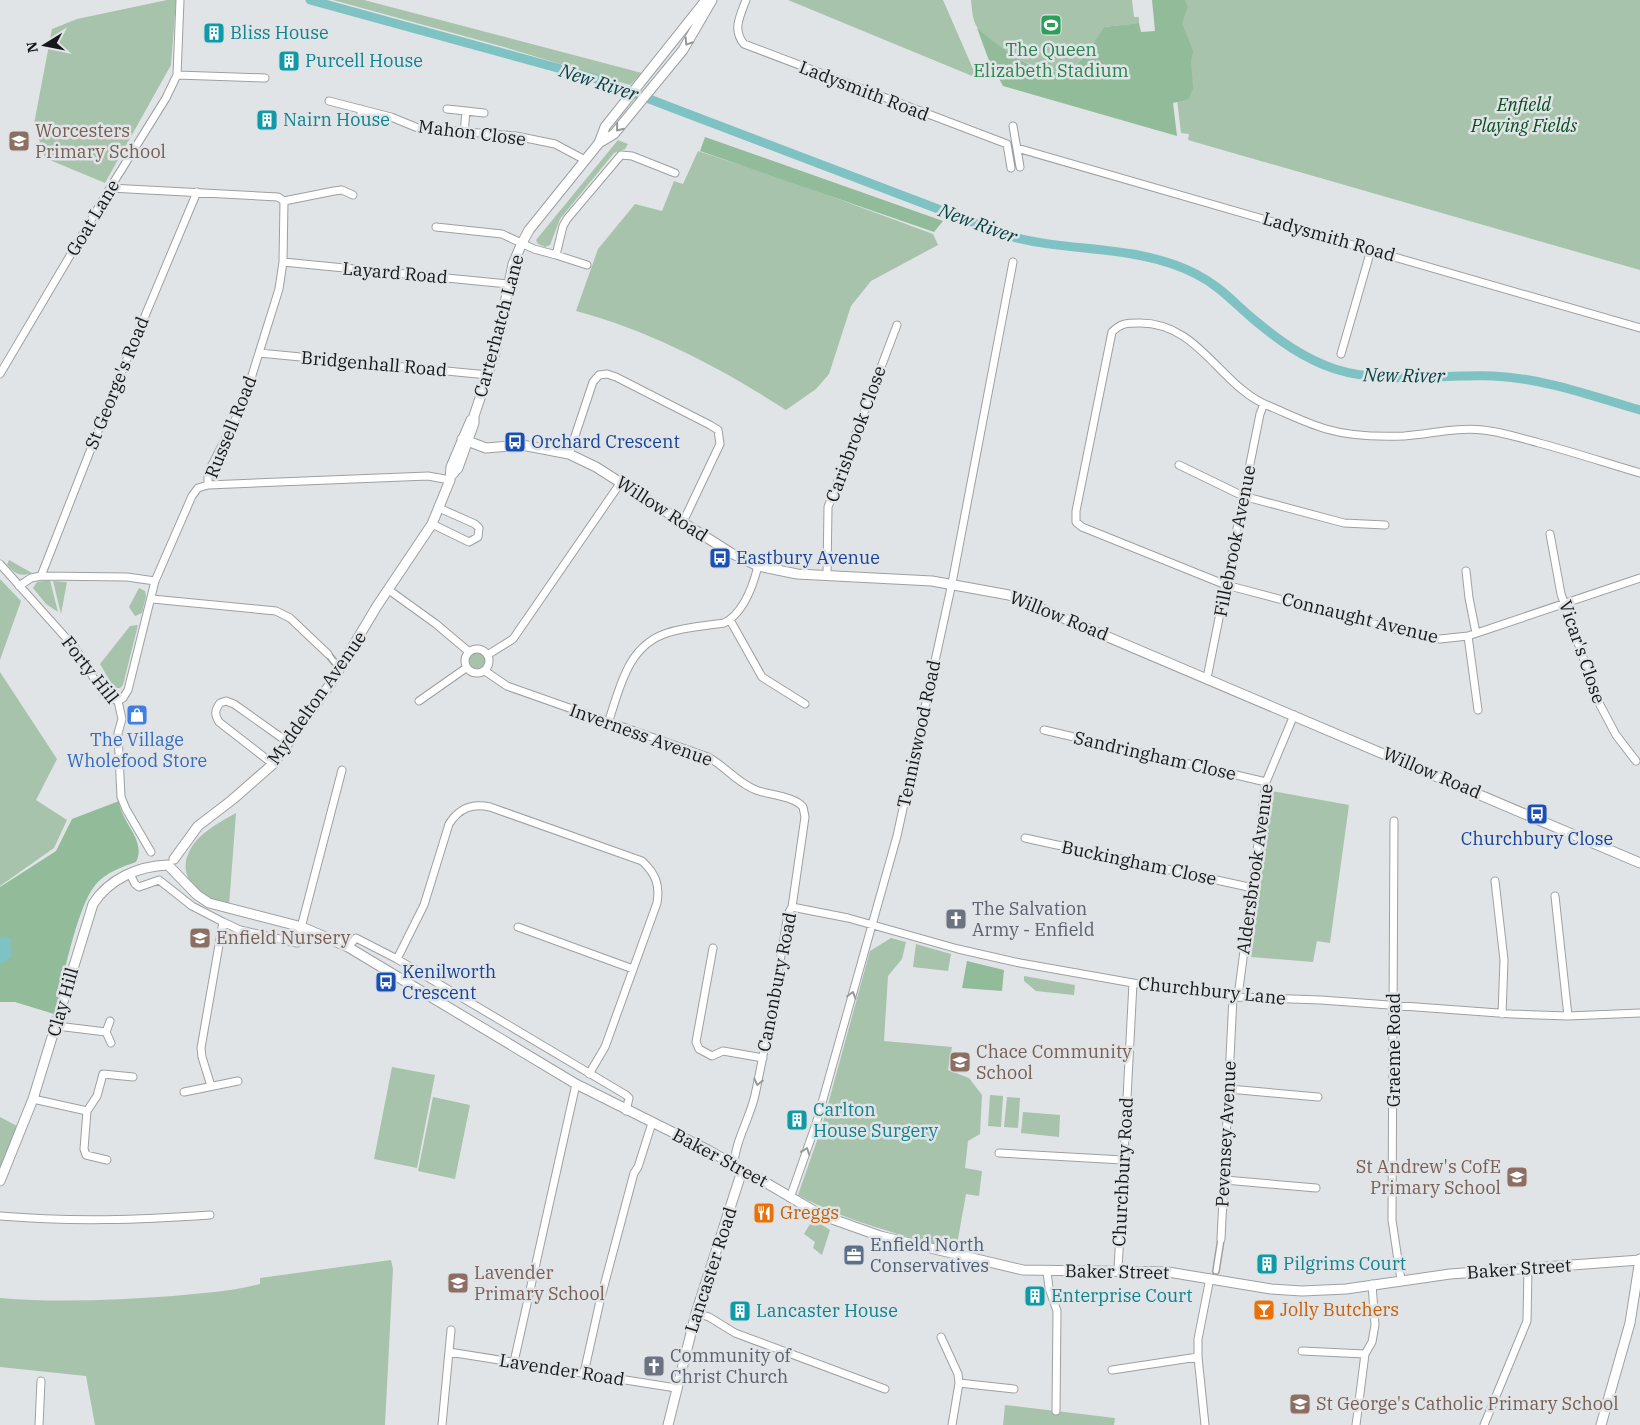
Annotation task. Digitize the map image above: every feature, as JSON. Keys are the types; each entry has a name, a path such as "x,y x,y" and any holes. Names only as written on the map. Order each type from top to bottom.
{"street":[{"name":"Goat Lane","path":"0,374 110,188 150,126 177,75 180,0"},
{"name":"Carterhatch Lane","path":"450,478 451,467 465,440 488,375 501,331 513,264 522,243 529,230 599,143 605,127 706,0"},
{"name":"Carterhatch Lane","path":"599,143 614,134 683,50 712,0"},
{"name":"Ladysmith Road","path":"746,0 736,31 737,37 744,44 1007,144 1011,168"},
{"path":"177,75 265,78"},
{"name":"Mahon Close","path":"328,101 392,117 418,128 464,134 516,136 555,144 585,160"},
{"path":"361,109 361,119"},
{"path":"447,109 484,113"},
{"path":"464,134 466,111"},
{"path":"1013,126 1020,167"},
{"name":"Ladysmith Road","path":"1017,148 1640,328"},
{"path":"556,255 563,226 567,219 621,155 632,156 675,173"},
{"path":"110,188 197,192 281,199 342,190 353,195"},
{"name":"St George's Road","path":"41,576 116,385 197,192"},
{"name":"Russell Road","path":"118,701 123,698 128,690 156,581 192,496 198,488 208,485 208,475 211,467 243,404 279,289 283,262 281,199"},
{"path":"436,227 502,234 522,243 587,265"},
{"path":"1341,354 1371,250"},
{"name":"Layard Road","path":"283,262 508,284"},
{"name":"Tenniswood Road","path":"790,1198 816,1124 897,836 952,583 1013,262"},
{"name":"Connaught Avenue","path":"1264,404 1240,388 1206,353 1177,332 1144,323 1119,325 1112,332 1076,512 1076,522 1082,527 1226,585 1416,635 1440,639 1472,635 1640,578"},
{"name":"Carisbrook Close","path":"827,575 828,507 897,325"},
{"name":"Bridgenhall Road","path":"259,353 488,375"},
{"path":"569,454 593,382 599,375 607,374 616,378 710,425 718,430 720,444 683,522"},
{"path":"1264,404 1304,421 1340,432 1402,436 1465,429 1492,431 1572,452 1640,473"},
{"name":"Fillebrook Avenue","path":"1208,678 1243,496 1260,414 1264,404"},
{"name":"Willow Road","path":"465,440 486,448 522,445 569,454 621,482 744,561 778,572 912,579 952,583 1009,595 1640,863"},
{"path":"1179,465 1243,496 1344,523 1385,525"},
{"path":"208,485 428,476 450,478"},
{"name":"Myddelton Avenue","path":"172,865 198,826 232,800 273,764 289,743 340,669 372,618 377,606 409,561 432,524 450,478"},
{"path":"489,654 513,639 621,482"},
{"path":"432,524 469,542 478,537 479,528 475,524 439,508"},
{"name":"Vicar's Close","path":"1550,534 1564,604 1599,703 1616,735 1636,761"},
{"name":"Myddelton Avenue","path":"372,618 381,612 406,572 409,561"},
{"name":"Forty Hill","path":"0,564 75,648 107,697 118,701 122,719 118,734 121,797 126,810 151,852"},
{"path":"608,723 634,655 646,644 666,633 730,620 749,595 758,566"},
{"path":"1466,571 1478,710"},
{"path":"20,586 31,578 41,576 127,577 156,581"},
{"path":"393,593 436,624 468,651"},
{"path":"152,599 276,611 290,618 328,654 340,669"},
{"path":"730,620 762,676 805,704"},
{"path":"468,651 474,649 489,654"},
{"path":"419,700 466,668 468,651"},
{"path":"485,671 488,667 489,654"},
{"name":"Inverness Avenue","path":"466,668 481,672 485,671 507,686 608,723 708,756 754,790 795,801"},
{"path":"273,764 219,722 215,716 216,709 220,703 234,704 289,743"},
{"name":"Aldersbrook Avenue","path":"1233,997 1238,990 1266,782 1294,715"},
{"name":"Sandringham Close","path":"1044,730 1266,782"},
{"path":"130,874 135,884 139,887 159,880 192,906 240,930 295,944 299,940 342,770"},
{"name":"Canonbury Road","path":"734,1165 736,1151 751,1114 763,1058 806,817 803,807 795,801"},
{"path":"397,959 424,905 449,824 459,811 482,805 642,861 652,870 659,892 657,904 605,1047 589,1074"},
{"name":"Graeme Road","path":"1394,821 1392,920 1395,1006 1392,1220 1401,1280"},
{"name":"Buckingham Close","path":"1025,838 1253,888"},
{"name":"Clay Hill","path":"0,1181 33,1099 57,1026 88,913 103,891 116,880 142,868 172,865"},
{"name":"Baker Street","path":"172,865 197,895 209,903 302,927 348,947 576,1084 734,1165 741,1174 758,1178 822,1215 880,1236 1024,1270 1047,1272 1118,1270 1213,1275 1271,1289 1302,1291 1346,1289 1401,1280 1528,1268 1640,1260"},
{"path":"1496,882 1504,960 1502,1014"},
{"path":"1555,896 1568,1016"},
{"name":"Churchbury Lane","path":"790,910 872,925 965,951 1133,983 1233,997 1502,1014 1568,1016 1640,1013"},
{"path":"211,1086 202,1057 202,1048 223,922"},
{"path":"518,927 633,969"},
{"path":"348,947 356,938 397,959 630,1098 626,1111"},
{"path":"713,948 696,1042 699,1049 712,1056 723,1051 763,1058"},
{"name":"Churchbury Road","path":"1118,1270 1133,983"},
{"name":"Pevensey Avenue","path":"1213,1275 1221,1239 1233,997"},
{"path":"110,1021 106,1032 111,1043"},
{"path":"57,1026 106,1032"},
{"path":"107,1160 86,1155 84,1150 87,1111 97,1096 103,1074 133,1077"},
{"path":"184,1092 238,1081"},
{"path":"514,1362 576,1084"},
{"path":"1229,1089 1318,1097"},
{"path":"33,1099 87,1111"},
{"path":"584,1373 600,1301 634,1173 652,1123"},
{"path":"999,1153 1123,1160"},
{"name":"Lancaster Road","path":"668,1425 696,1313 741,1174"},
{"path":"1225,1180 1316,1188"},
{"path":"0,1216 58,1221 119,1221 210,1215"},
{"path":"1601,1425 1630,1323 1640,1260"},
{"path":"1484,1425 1527,1322 1528,1268"},
{"path":"1047,1272 1047,1282 1057,1311 1056,1412"},
{"path":"1205,1425 1198,1339 1213,1275"},
{"path":"1356,1425 1365,1354 1372,1342 1375,1325 1372,1284"},
{"path":"696,1313 708,1317 735,1333 885,1389"},
{"path":"442,1425 451,1330"},
{"path":"941,1337 958,1374 959,1383 952,1425"},
{"path":"1302,1351 1365,1354"},
{"name":"Lavender Road","path":"449,1352 676,1388"},
{"path":"1112,1370 1198,1357"},
{"path":"39,1425 41,1381"},
{"path":"959,1383 1014,1389"}],"green space":[{"path":"167,0 176,0 171,65 105,183 45,158 34,124 52,29 77,19"},
{"path":"333,0 364,0 642,73 630,85 504,47"},
{"path":"788,0 943,0 977,78"},
{"name":"The Queen Elizabeth Stadium","path":"971,0 1132,0 1134,17 1139,17 1139,23 1104,27 1082,59 1070,68 1054,72 1016,58 982,34 975,24"},
{"path":"1152,0 1185,0 1188,7 1182,23 1193,51 1191,61 1193,88 1189,99 1173,103 1177,136 1003,86 988,58 977,28 1022,61 1049,71 1062,71 1073,67 1082,58 1104,27 1139,23 1141,32 1155,31"},
{"name":"Enfield Playing Fields","path":"1165,0 1640,0 1640,270 1188,140 1189,134 1181,133"},
{"path":"705,137 943,221 934,232 700,151"},
{"path":"618,140 628,144 625,149 614,153 560,219 550,245 545,247 538,244 536,240"},
{"path":"698,151 792,182 933,234 938,245 871,281 851,306 829,374 816,389 786,410 711,365 685,352 631,329 576,311 598,249 635,204 662,211 674,181 683,184"},
{"path":"9,560 32,573 21,575 15,573 7,565"},
{"path":"0,579 21,601 0,660"},
{"path":"50,580 58,612 46,604 33,588 37,582"},
{"path":"53,581 67,582 61,614"},
{"path":"139,588 145,591 146,596 142,613 135,616 129,607"},
{"path":"138,625 123,685 120,688 114,688 100,664 130,626"},
{"path":"477,652 483,655 486,661 483,667 477,670 471,667 468,661 471,655"},
{"path":"0,672 57,759 36,800 67,820 54,848 0,886"},
{"path":"1272,791 1349,805 1330,943 1317,941 1313,962 1251,957"},
{"path":"119,801 124,817 136,839 139,854 136,862 105,876 96,884 89,895 76,927 54,1014 15,1002 0,1002 0,887 56,851 72,819"},
{"path":"236,813 229,906 211,899 195,887 189,880 186,872 186,862 189,852 203,834"},
{"path":"891,938 906,942 902,959 888,976 884,1041 952,1047 948,1070 969,1078 982,1095 980,1134 968,1141 965,1168 982,1171 979,1196 966,1194 956,1250 855,1220 798,1195 822,1126 870,951"},
{"path":"916,944 951,954 948,971 913,967"},
{"path":"967,961 1004,970 1002,991 962,988"},
{"path":"1024,976 1075,985 1074,995 1036,991 1024,981"},
{"path":"392,1067 435,1075 417,1168 374,1159"},
{"path":"990,1095 1003,1096 1001,1127 988,1126"},
{"path":"433,1097 470,1105 455,1179 418,1171"},
{"path":"1007,1097 1020,1098 1018,1128 1004,1127"},
{"path":"1023,1112 1060,1115 1059,1137 1021,1133"},
{"path":"0,1117 19,1127 0,1172"},
{"path":"813,1219 830,1230 822,1255 813,1248 815,1242 804,1234"},
{"path":"391,1260 393,1269 385,1425 95,1425 86,1376 0,1367 0,1298 86,1300 206,1293 260,1284 260,1278"},
{"path":"1005,1405 1115,1418 1114,1425 1003,1425"}],"water":[{"path":"4,936 12,939 10,946 12,957 0,964 0,938"}],"waterway":[{"name":"New River","path":"310,0 594,78 1009,236 1056,245 1128,253 1174,264 1196,274 1226,294 1261,326 1291,348 1312,360 1335,369 1373,377 1393,378 1512,377 1567,388 1640,410"}],"place":[{"name":"The Queen Elizabeth Stadium","path":"1051,25"},
{"name":"Bliss House","path":"214,33"},
{"name":"Purcell House","path":"289,61"},
{"name":"Nairn House","path":"267,120"},
{"name":"Worcesters Primary School","path":"19,141"},
{"name":"Orchard Crescent","path":"515,442"},
{"name":"Eastbury Avenue","path":"720,558"},
{"name":"The Village Wholefood Store","path":"137,715"},
{"name":"Churchbury Close","path":"1537,814"},
{"name":"The Salvation Army - Enfield","path":"956,919"},
{"name":"Enfield Nursery","path":"200,938"},
{"name":"Kenilworth Crescent","path":"386,982"},
{"name":"Chace Community School","path":"960,1062"},
{"name":"Carlton House Surgery","path":"797,1120"},
{"name":"St Andrew's CofE Primary School","path":"1517,1177"},
{"name":"Greggs","path":"764,1213"},
{"name":"Enfield North Conservatives","path":"854,1255"},
{"name":"Pilgrims Court","path":"1267,1264"},
{"name":"Lavender Primary School","path":"458,1283"},
{"name":"Enterprise Court","path":"1035,1296"},
{"name":"Jolly Butchers","path":"1264,1310"},
{"name":"Lancaster House","path":"740,1311"},
{"name":"Community of Christ Church","path":"654,1366"},
{"name":"St George's Catholic Primary School","path":"1300,1404"}]}
